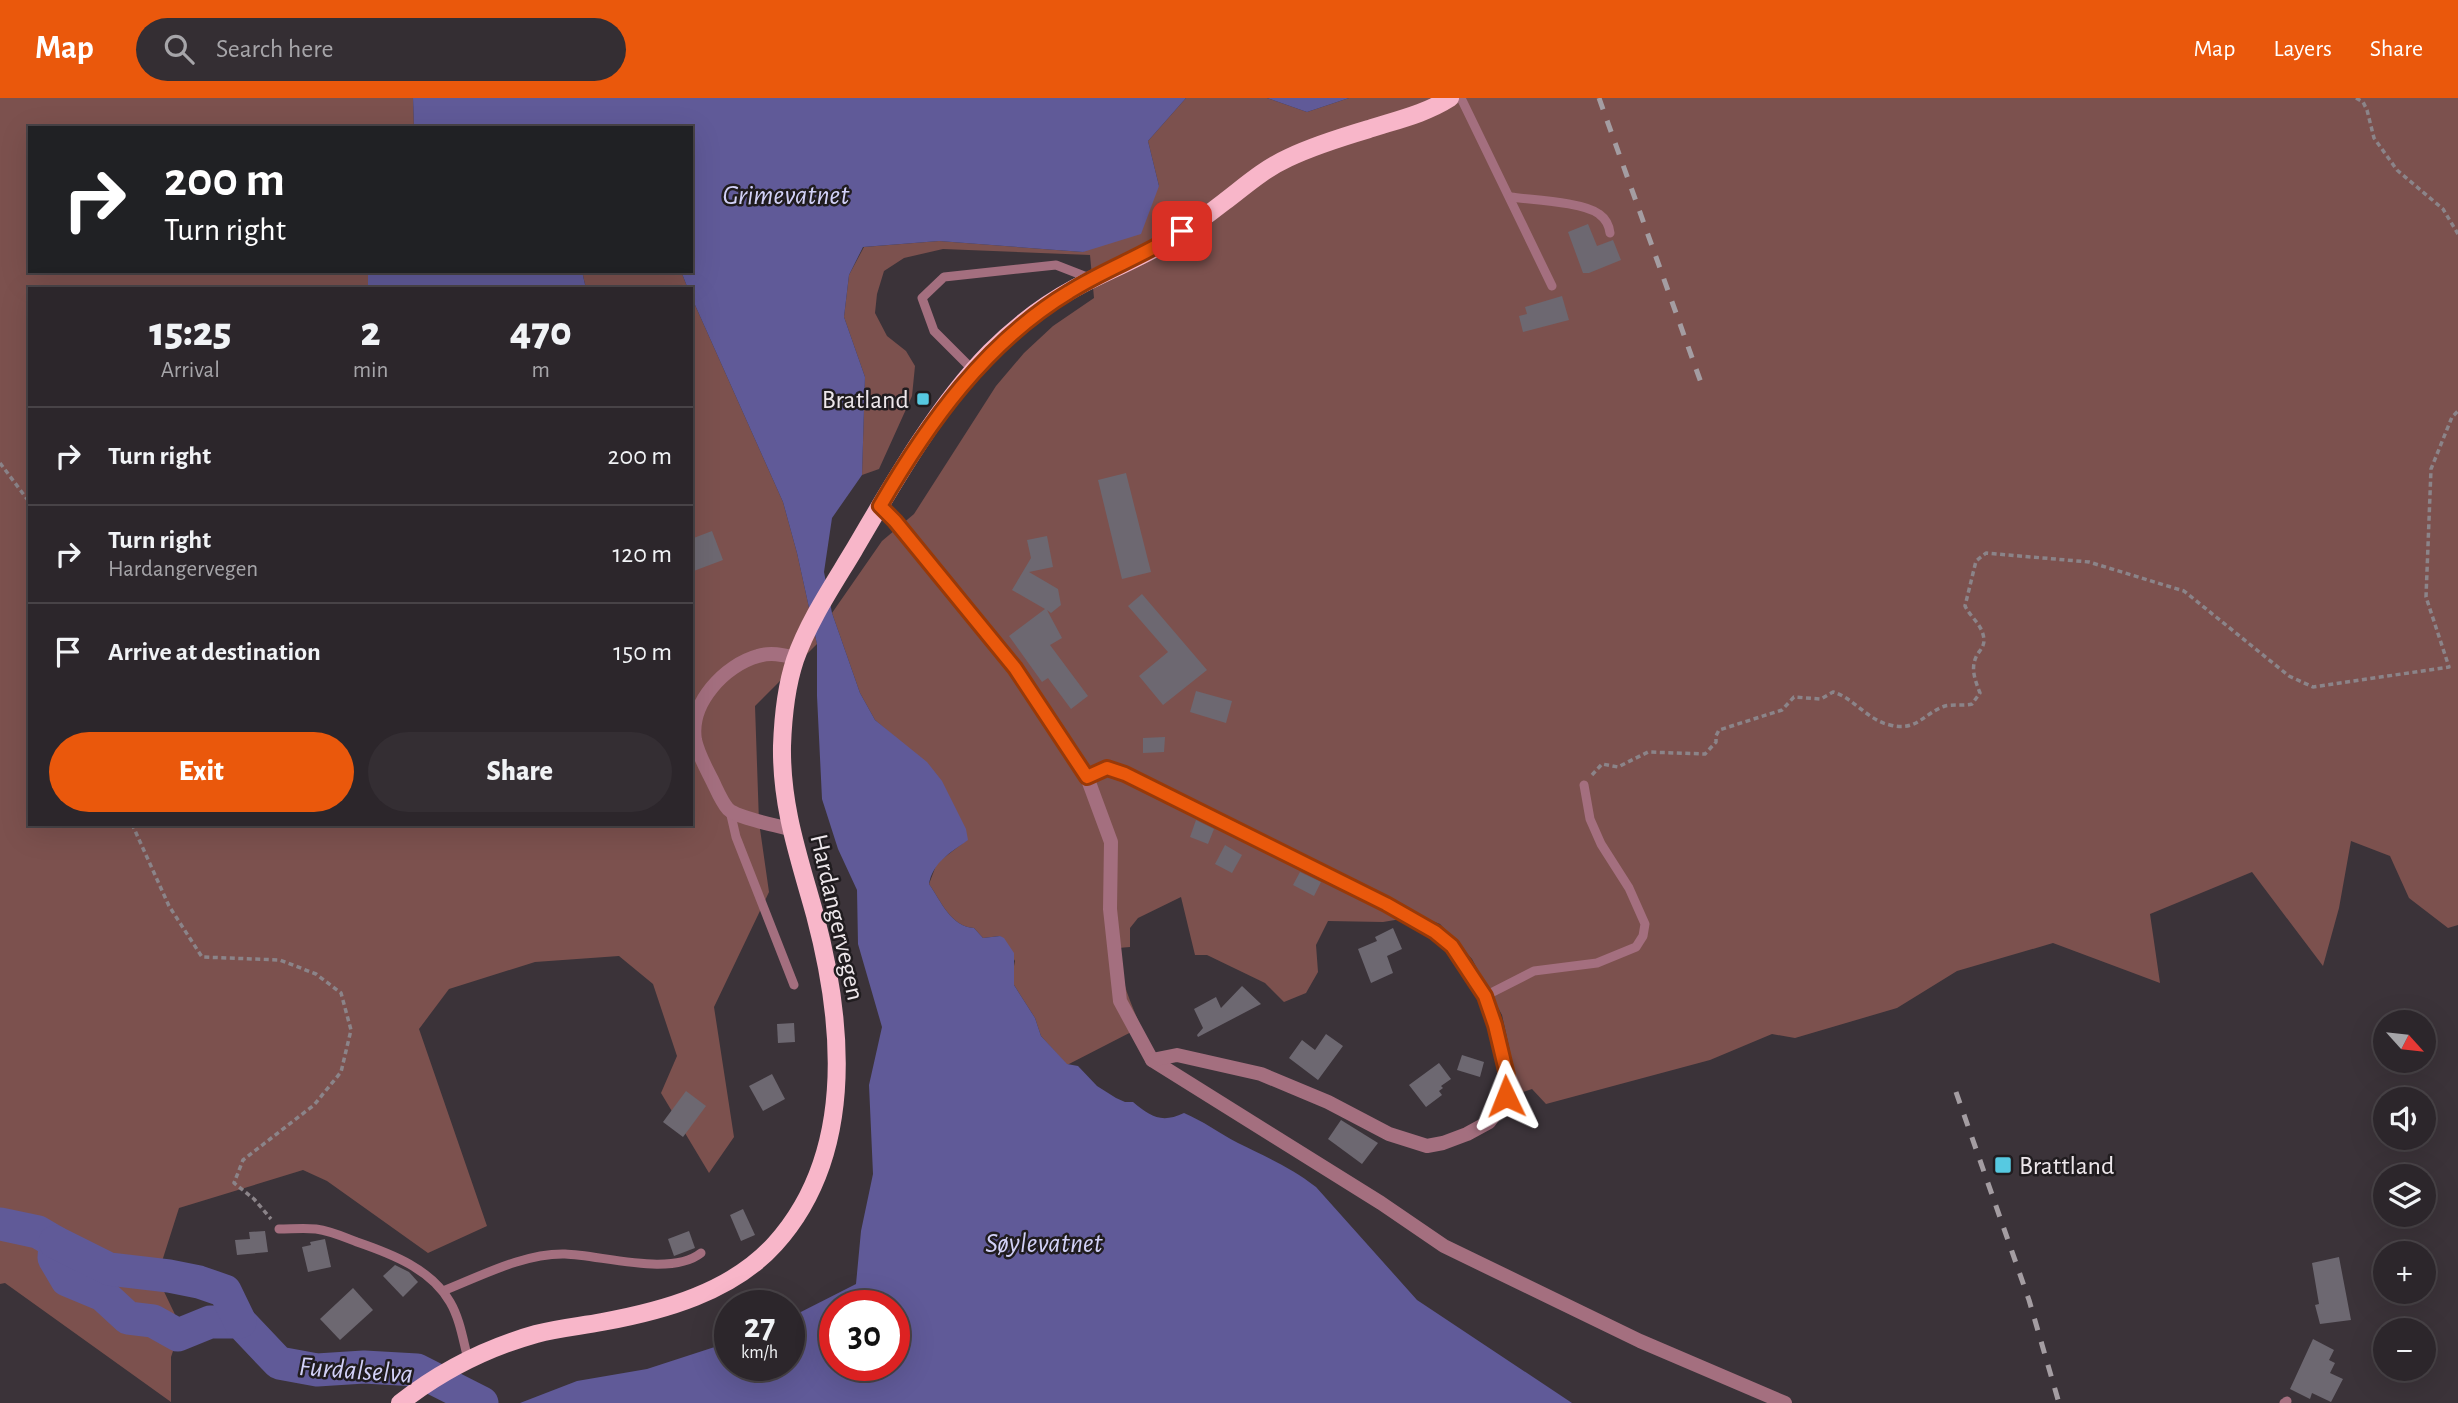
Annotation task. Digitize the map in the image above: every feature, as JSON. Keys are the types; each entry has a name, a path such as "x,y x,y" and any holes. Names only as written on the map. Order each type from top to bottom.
{"main road":[{"path":"880,506 899,473 974,371 990,352 1028,320 1070,291 1162,244 1221,205 1250,180 1285,159 1332,140 1423,111 1450,98"},
{"name":"Hardangervegen","path":"400,1403 424,1384 468,1359 499,1346 542,1333 664,1308 704,1293 740,1275 774,1245 800,1210 819,1173 832,1130 837,1066 836,1028 833,993 825,954 789,829 782,749 784,717 796,658 806,635 880,506"}],"street":[{"path":"880,506 1015,668 1087,777 1111,842 1110,909 1120,1001 1152,1060 1381,1203 1444,1246 1640,1340 1786,1403"},
{"path":"789,829 730,811 693,741 699,709 722,677 741,663 759,655 775,653 796,658"},
{"path":"1087,777 1107,768 1125,774 1396,909 1435,932 1452,946 1485,996 1507,1075 1506,1096 1489,1122 1467,1134 1427,1146 1390,1134 1328,1102 1261,1074 1177,1055 1152,1060"}],"lane":[{"path":"1461,98 1552,286"},
{"path":"1511,197 1562,203 1594,211 1605,219 1611,233"},
{"path":"974,371 934,331 922,298 944,277 1056,265 1093,279"},
{"path":"1485,996 1534,971 1597,963 1636,947 1643,936 1645,924 1590,819 1584,785"},
{"path":"730,811 736,837 794,985"},
{"path":"279,1230 328,1231 384,1250 426,1276 443,1291 457,1315 468,1359"},
{"path":"443,1291 538,1256 565,1254 634,1263 687,1261 701,1253"}],"path":[{"path":"2356,98 2363,102 2367,110 2374,138 2397,170 2443,209 2458,234"},
{"path":"1584,785 1602,764 1618,767 1648,752 1705,754 1716,742 1719,730 1782,710 1794,697 1821,699 1833,692 1840,694 1853,702 1858,709 1889,725 1914,725 1946,705 1972,704 1980,693 1973,674 1975,658 1984,639 1976,618 1965,606 1976,561 1986,553 2089,562 2183,591 2289,676 2313,687 2449,667 2426,597 2428,527 2431,469 2452,417 2458,411"},
{"path":"0,463 28,500"},
{"path":"133,826 169,906 202,957 280,961 316,974 341,993 351,1030 341,1072 314,1105 243,1160 234,1183 254,1199 279,1230"}],"shaded area":[{"path":"0,98 413,98 414,126 28,126 28,273 368,273 368,287 28,287 28,826 693,826 693,300 783,502 817,644 755,706 759,822 769,892 714,1007 734,1137 709,1173 661,1093 677,1056 653,984 619,956 535,962 449,989 419,1029 487,1226 428,1253 327,1181 303,1170 179,1208 157,1277 181,1327 171,1357 171,1402 5,1283 0,1284"},
{"path":"1186,98 1267,98 1307,112 1349,98 2458,98 2458,925 2448,928 2409,898 2390,856 2351,841 2339,908 2323,966 2252,872 2150,914 2160,983 2053,943 1957,971 1897,1008 1795,1038 1772,1034 1710,1060 1546,1104 1532,1089 1523,1092 1514,1084 1502,1015 1472,959 1440,924 1419,916 1383,922 1328,921 1316,945 1318,972 1306,993 1284,1002 1265,983 1207,955 1195,955 1181,897 1138,918 1130,928 1130,947 1118,948 1126,988 1141,1027 1067,1065 1041,1036 1035,1018 1014,985 1015,961 1000,936 983,938 974,928 959,923 947,912 929,884 937,863 967,840 896,738 875,720 860,693 832,613 882,541 914,514 996,386 1024,353 1053,326 1094,298 1090,255 943,249 904,258 884,271 875,313 887,336 906,351 915,366 912,396 879,469 862,475 865,377 844,317 849,275 864,247 939,241 1083,252 1159,186 1148,141"},
{"path":"582,273 682,273 687,287 586,287"}],"water":[{"name":"Søylevatnet","path":"413,98 1186,98 1148,141 1159,186 1141,234 1083,252 939,241 863,247 849,275 844,317 865,377 862,475 832,518 824,572 832,613 860,693 875,720 927,762 942,781 966,829 968,840 938,864 929,884 947,912 959,923 974,928 983,938 1004,938 1014,953 1014,985 1035,1018 1041,1036 1067,1064 1078,1066 1097,1086 1116,1098 1133,1102 1156,1117 1169,1118 1184,1113 1306,1180 1316,1187 1417,1300 1572,1403 520,1403 577,1381 647,1369 714,1347 714,1381 805,1381 805,1310 819,1303 819,1381 910,1381 910,1290 844,1290 856,1284 861,1231 873,1174 869,1085 882,1027 858,944 857,890 838,849 822,799 817,644 783,502 693,300 693,287 687,287 682,273 693,273 693,126 414,126"},
{"path":"1267,98 1349,98 1307,112"},
{"path":"368,273 582,273 586,287 368,287"}],"building":[{"path":"1588,224 1597,246 1613,240 1621,260 1583,273 1568,232"},
{"path":"1562,296 1569,320 1523,332 1519,316 1527,314 1525,307"},
{"path":"1126,473 1151,572 1122,579 1098,480"},
{"path":"712,531 723,560 693,571 693,538"},
{"path":"1047,536 1053,567 1029,572 1058,589 1061,605 1051,613 1047,610 1062,638 1050,645 1088,696 1071,709 1048,678 1042,682 1009,636 1045,609 1012,590 1031,558 1027,540"},
{"path":"1142,594 1207,670 1163,705 1139,676 1168,652 1128,606"},
{"path":"1196,691 1232,701 1226,723 1190,712"},
{"path":"1165,737 1164,752 1143,753 1143,738"},
{"path":"1196,820 1214,829 1208,844 1190,837"},
{"path":"1225,845 1242,855 1232,873 1215,864"},
{"path":"1300,872 1321,882 1314,896 1293,885"},
{"path":"1393,928 1402,949 1387,956 1393,973 1371,983 1358,949 1377,941 1375,937"},
{"path":"1242,986 1261,1004 1198,1037 1203,1028 1194,1009 1216,997 1221,1008"},
{"path":"794,1023 795,1042 778,1043 777,1024"},
{"path":"1326,1034 1343,1046 1318,1080 1289,1058 1302,1040 1315,1050"},
{"path":"1462,1055 1484,1062 1480,1077 1457,1070"},
{"path":"1439,1063 1451,1079 1441,1086 1443,1088 1439,1091 1442,1095 1426,1107 1409,1085"},
{"path":"772,1074 785,1099 763,1111 749,1086"},
{"path":"686,1091 706,1106 683,1137 663,1122"},
{"path":"1341,1120 1378,1143 1362,1164 1328,1139"},
{"path":"743,1209 755,1235 741,1241 730,1215"},
{"path":"265,1231 268,1252 237,1255 235,1240 250,1239 249,1232"},
{"path":"689,1231 695,1248 674,1256 668,1239"},
{"path":"325,1239 331,1267 308,1272 302,1247"},
{"path":"2339,1257 2351,1320 2320,1324 2315,1305 2319,1304 2312,1263"},
{"path":"395,1265 409,1272 418,1282 403,1297 383,1276"},
{"path":"353,1288 373,1310 340,1340 320,1319"},
{"path":"2313,1339 2334,1350 2329,1360 2335,1363 2330,1373 2343,1379 2331,1402 2312,1393 2310,1399 2290,1389"}],"waterway":[{"name":"Furdalselva","path":"0,1224 38,1232 55,1242 54,1258 67,1280 103,1295 128,1318 153,1321 178,1335 210,1322 240,1322 279,1363 317,1370 364,1367 417,1370 482,1403"},
{"name":"Furdalselva","path":"55,1242 109,1269 169,1276 225,1291 240,1322"}],"railway":[{"path":"1599,98 1704,391"},
{"path":"1956,1092 2029,1300 2059,1403"}],"place":[{"name":"Bratland","path":"923,399"},
{"name":"Brattland","path":"2003,1165"}],"route":[{"path":"1182,231 1120,267 1070,291 1028,320 990,352 956,392 899,473 880,506 1015,668 1087,777 1107,768 1125,774 1386,904 1435,932 1452,946 1485,996 1507,1075 1506,1096"}],"water label":[{"name":"Grimevatnet","path":"786,194"}]}
